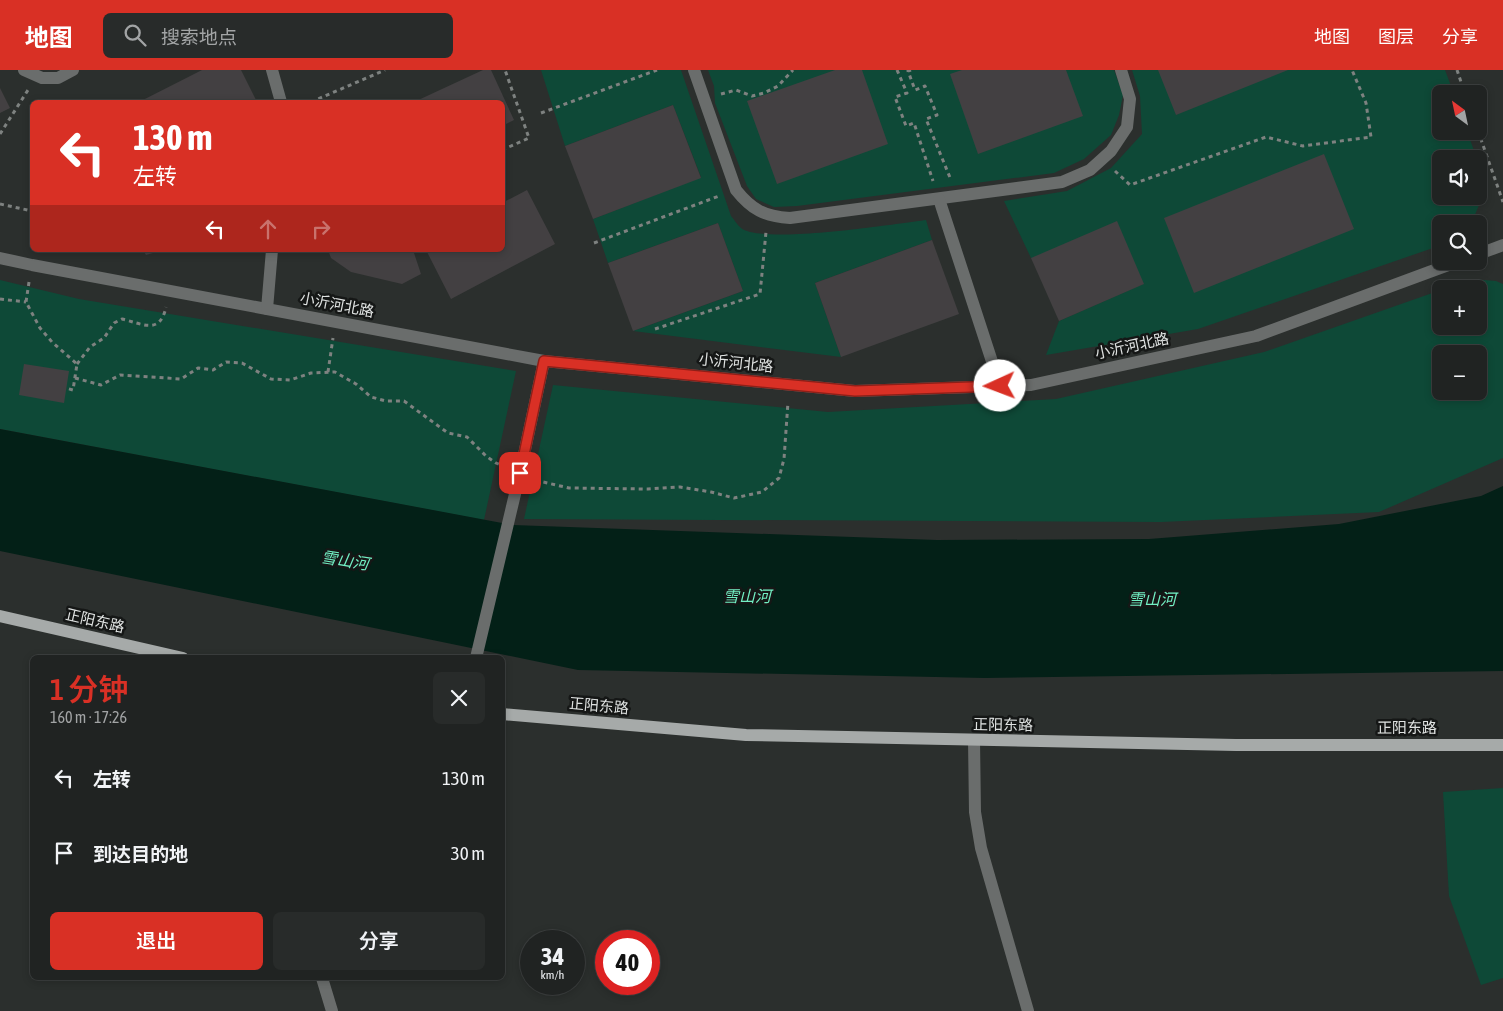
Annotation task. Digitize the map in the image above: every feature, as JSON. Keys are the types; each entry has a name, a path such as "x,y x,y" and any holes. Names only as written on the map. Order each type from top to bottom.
{"main road":[{"name":"正阳东路","path":"0,616 170,655"},
{"name":"正阳东路","path":"505,714 746,735 1236,745 1503,744"}],"street":[{"path":"24,70 42,78 58,78 73,70"},
{"path":"272,70 280,100"},
{"path":"694,70 736,190 746,202 759,212 776,217 790,218 1062,182 1090,170 1111,151 1127,127 1130,99 1121,70"},
{"path":"939,199 1000,386"},
{"path":"1487,251 1503,245"},
{"path":"267,309 272,252"},
{"name":"小沂河北路","path":"0,258 544,361 855,391 1030,385 1256,336 1435,270"},
{"path":"477,655 520,473 544,361"},
{"path":"974,740 975,812 981,848 1028,1011"},
{"path":"323,980 332,1011"}],"path":[{"path":"316,100 385,70"},
{"path":"505,70 529,138 505,149"},
{"path":"541,113 656,70"},
{"path":"704,100 736,90 752,96 764,93 778,86 793,70"},
{"path":"897,70 906,93 895,97 906,126 914,123 939,199"},
{"path":"909,70 915,90 925,86 934,108 936,115 926,119 957,196"},
{"path":"1103,158 1130,186 1266,137 1303,146 1371,136 1366,103 1352,70"},
{"path":"1456,70 1462,85"},
{"path":"0,134 37,76"},
{"path":"1481,140 1503,202"},
{"path":"594,243 736,190"},
{"path":"0,204 30,211"},
{"path":"655,329 760,294 767,214"},
{"path":"32,265 26,302 40,328 52,342 77,364"},
{"path":"66,388 73,390 77,364 90,347 104,338 114,323 122,319 147,326 156,325 164,318 170,291"},
{"path":"0,299 26,302"},
{"path":"328,372 336,322"},
{"path":"75,378 101,385 120,376 181,379 198,368 213,370 226,362 242,363 271,379 290,380 311,373 335,372 356,384 371,397 386,401 404,401 448,433 467,437 496,463 543,482 569,488 648,489 680,487 734,498 762,492 779,478 784,459 790,385"}],"green space":[{"path":"541,70 681,70 731,216 741,228 754,233 800,234 859,229 926,220 932,240 815,283 841,357 633,331 743,291 718,223 608,263 593,219 701,177 673,105 565,146"},
{"path":"708,70 1114,70 1123,95 1119,115 1111,135 1084,159 1054,173 797,206 774,207 756,199 747,186 715,103 714,86"},
{"path":"1132,70 1445,70 1451,85 1432,85 1432,140 1470,140 1474,150 1432,150 1432,205 1479,205 1475,215 1432,215 1432,248 1198,329 1046,355 1059,321 1143,284 1031,258 1004,201 1067,191 1111,168 1142,134 1140,96"},
{"path":"0,280 79,299 516,371 484,520 0,429"},
{"path":"1487,280 1503,284 1503,458 1379,512 1161,522 524,519 553,385 828,412 1056,399 1264,352 1432,293 1432,335 1487,335"},
{"path":"1503,788 1503,978 1481,985 1449,896 1443,792"}],"water":[{"name":"雪山河","path":"0,429 513,525 937,540 1149,539 1339,524 1481,496 1503,486 1503,671 985,678 578,670 0,551"}],"building":[{"path":"202,70 241,70 256,100 143,100"},
{"path":"483,70 491,70 505,100 418,100"},
{"path":"835,70 862,70 888,144 777,184 747,101"},
{"path":"962,70 1066,70 1083,116 978,154 950,74"},
{"path":"1158,70 1288,70 1176,115"},
{"path":"0,88 10,108 0,113"},
{"path":"505,100 514,120 505,124"},
{"path":"673,105 701,178 593,219 565,146"},
{"path":"1324,154 1354,229 1194,293 1164,218"},
{"path":"527,190 555,244 451,299 427,252 505,252 505,201"},
{"path":"1117,221 1144,284 1059,321 1031,258"},
{"path":"718,223 743,291 633,331 608,263"},
{"path":"932,240 959,314 841,357 815,283"},
{"path":"144,252 156,252 146,255"},
{"path":"329,252 414,252 421,274 402,284 351,272 331,258"},
{"path":"24,364 69,371 64,403 19,395"}],"route":[{"path":"520,473 544,361 855,391 1000,386"}]}
